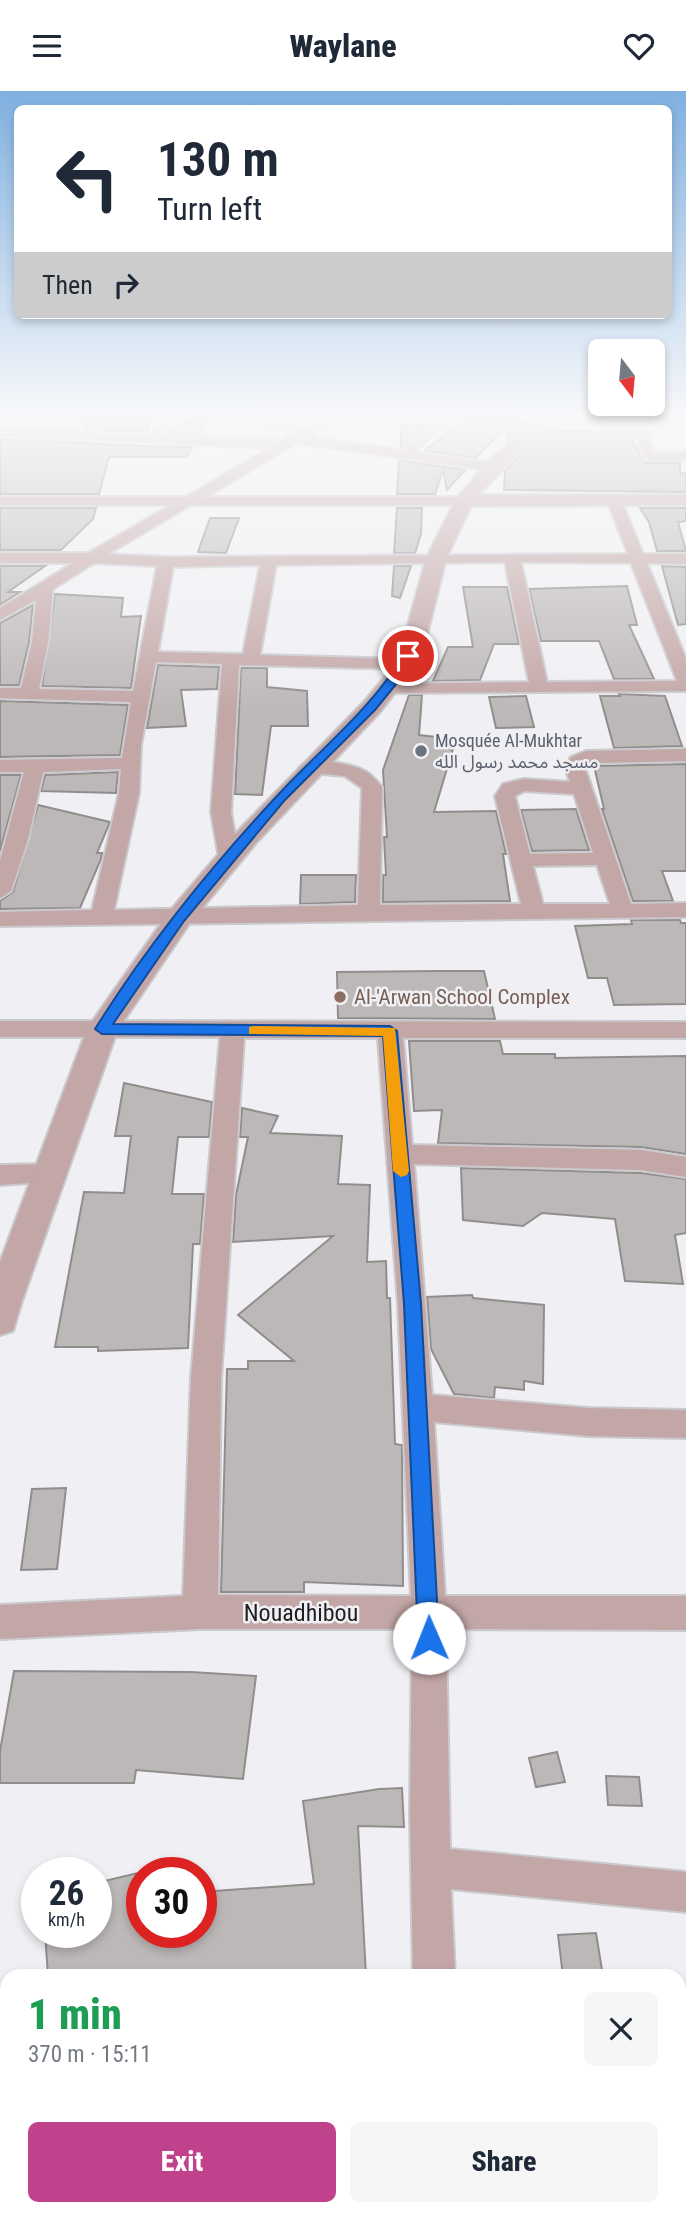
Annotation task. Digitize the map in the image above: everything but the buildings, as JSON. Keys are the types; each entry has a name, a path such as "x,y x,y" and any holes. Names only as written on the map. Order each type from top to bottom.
{"street":[{"path":"0,615 91,558 167,515"},
{"path":"0,1320 102,1029 179,918 309,768 386,689 404,664 419,628 436,559 457,515"},
{"path":"620,515 682,661 686,681"},
{"path":"512,557 539,688"},
{"path":"0,558 91,558 166,562 512,557 686,559"},
{"path":"251,659 269,560"},
{"path":"101,918 129,793 140,697 166,562"},
{"path":"29,694 40,642 44,588"},
{"path":"149,657 404,664"},
{"path":"229,858 220,812 231,658"},
{"path":"386,689 686,687"},
{"path":"0,693 140,697"},
{"path":"623,911 575,768 578,761 586,757 686,755"},
{"path":"0,766 131,763"},
{"path":"0,891 18,839 35,767"},
{"path":"309,768 356,771 365,777 372,787 369,912"},
{"path":"533,909 505,796 510,788 524,785 581,788"},
{"path":"521,860 605,859"},
{"path":"0,919 179,918 533,909 686,910"},
{"path":"0,1029 686,1030"},
{"path":"200,1612 206,1378 233,1030"},
{"path":"390,1031 418,1407 429,1613 435,1969"},
{"path":"400,1154 641,1160 686,1167"},
{"path":"0,1175 49,1174"},
{"path":"418,1407 587,1422 686,1424"},
{"name":"Nouadhibou","path":"0,1622 200,1612 686,1613"},
{"path":"431,1867 686,1892"}],"slow traffic":[{"path":"254,1031 390,1031 401,1171"}],"place":[{"name":"Mosquée Al-Mukhtar مسجد محمد رسول الله","path":"421,751"},
{"name":"Al-'Arwan School Complex","path":"340,997"}],"route":[{"path":"408,656 398,675 371,708 280,799 179,918 102,1029 390,1031 412,1304 429,1638"}]}
